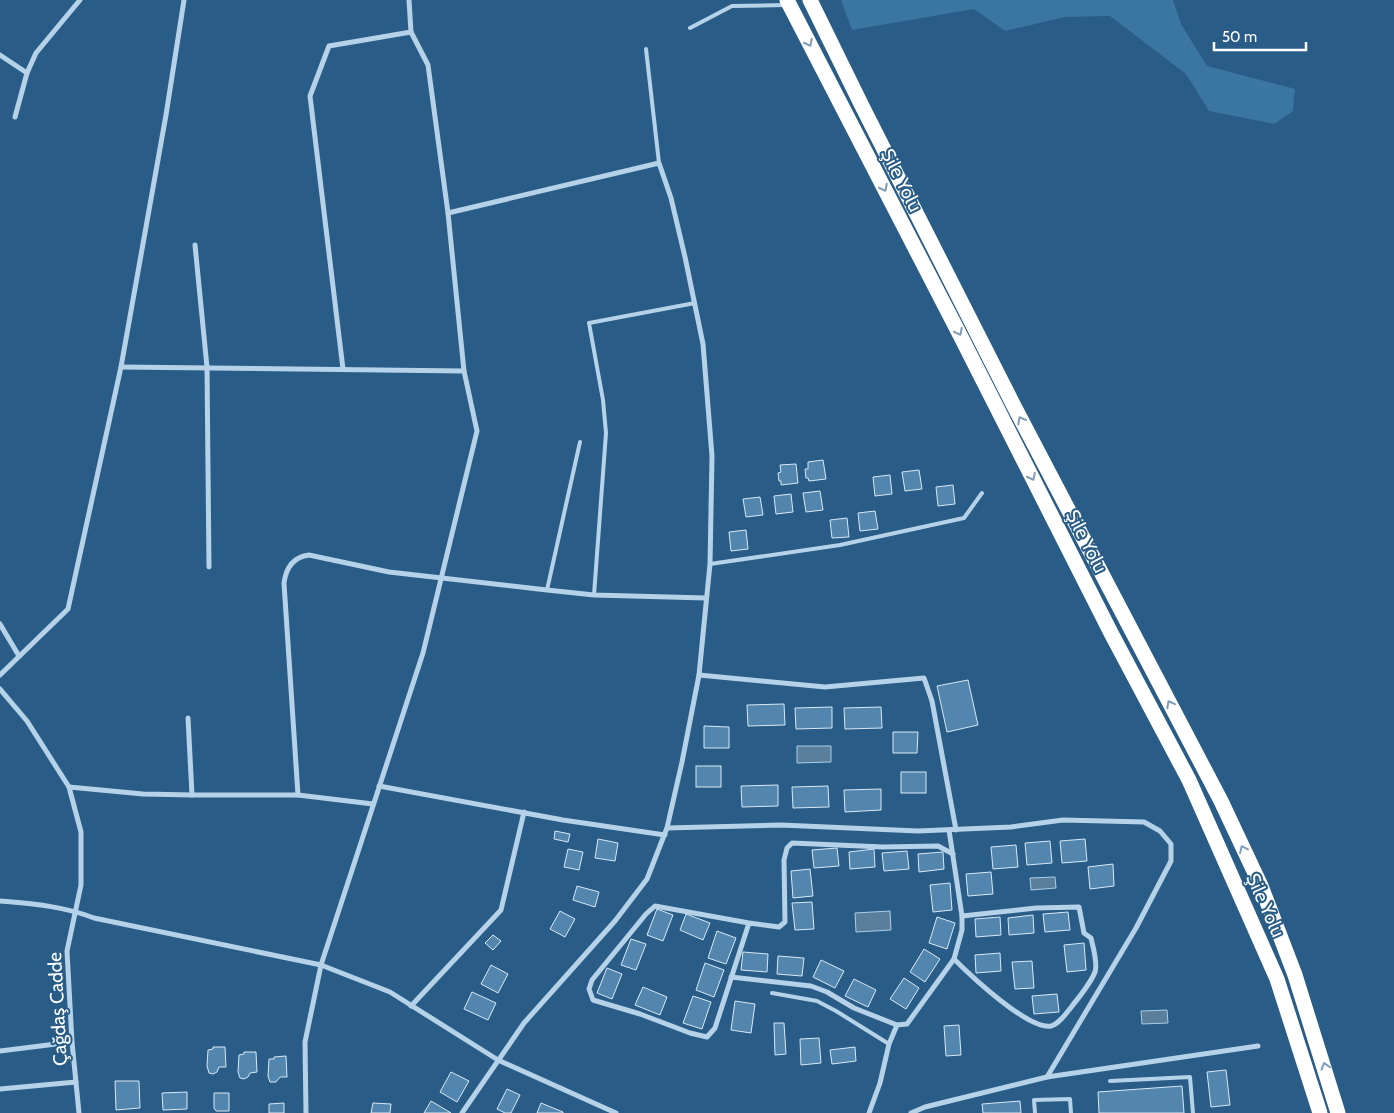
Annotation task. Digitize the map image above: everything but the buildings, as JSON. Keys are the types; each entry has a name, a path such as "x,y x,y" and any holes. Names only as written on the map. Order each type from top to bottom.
{"highway":[{"name":"Şile Yolu","path":"810,0 997,373 1229,818 1261,886 1295,975 1338,1113"},
{"name":"Şile Yolu","path":"788,2 961,337 1106,624 1189,780 1277,979 1320,1113"}],"street":[{"path":"15,117 27,73 36,53 80,0"},
{"path":"0,675 68,609 121,367 184,0"},
{"path":"306,1113 305,1042 322,965 423,653 477,430 464,371 448,213 428,65 411,32 409,0"},
{"path":"343,369 310,96 329,46 411,32"},
{"path":"0,55 27,73"},
{"path":"448,213 659,164 671,198 703,344 712,456 710,564 699,675 667,828 647,879 642,886 615,921 524,1024 462,1113"},
{"path":"195,245 208,368 208,566"},
{"path":"121,367 464,371"},
{"path":"298,795 284,583 288,570 297,559 309,555 389,572 594,595 706,598"},
{"path":"0,624 19,656"},
{"path":"699,675 824,687 924,678 932,701 956,830"},
{"name":"Çağdaş Cadde","path":"0,689 27,720 68,787 80,832 81,885 67,951 72,1042 79,1113"},
{"path":"188,718 192,796"},
{"path":"379,786 564,820 664,835"},
{"path":"68,787 142,794 192,796 298,795 373,804"},
{"path":"411,1006 501,910 524,812"},
{"path":"667,828 781,825 918,831 1011,827 1063,820 1144,822 1160,831 1171,844 1171,861 1136,928 1047,1077"},
{"path":"731,977 811,986 827,992 854,1008 897,1025 907,1024 954,959 962,930 962,916 949,830"},
{"path":"749,923 715,1028 707,1037 594,1000 590,989 592,980 646,914 655,906 779,927 785,922 784,860 787,848 792,843 883,847 938,846 953,854"},
{"path":"0,901 46,905 75,911 94,918 322,965 390,992 498,1060 616,1113"},
{"path":"954,959 992,994 1014,1010 1038,1023 1050,1026 1057,1023 1077,1000 1095,972 1091,938 1084,932 1079,907 1036,908 962,916"},
{"path":"869,1113 880,1083 889,1044 897,1025"},
{"path":"0,1051 72,1042"},
{"path":"911,1113 925,1107 1047,1077 1258,1046"},
{"path":"0,1090 76,1082"}],"lane":[{"path":"728,0 732,6"},
{"path":"690,28 732,6 788,2"},
{"path":"646,49 659,164"},
{"path":"594,595 606,433 603,400 589,323 695,302"},
{"path":"547,590 580,442"},
{"path":"710,564 840,545 964,518 982,493"},
{"path":"772,993 817,1001 889,1044"},
{"path":"1110,1081 1190,1078 1193,1113"},
{"path":"1034,1113 1034,1100 1070,1099 1071,1113"}],"shaded area":[{"path":"841,0 1173,0 1181,24 1207,66 1295,89 1293,111 1274,124 1209,111 1186,74 1110,16 1065,17 1005,31 974,9 852,30"},
{"path":"797,746 831,746 831,762 797,763"},
{"path":"1055,877 1056,888 1031,890 1030,878"},
{"path":"890,911 891,930 856,932 855,913"},
{"path":"1167,1010 1168,1023 1142,1024 1141,1011"}]}
